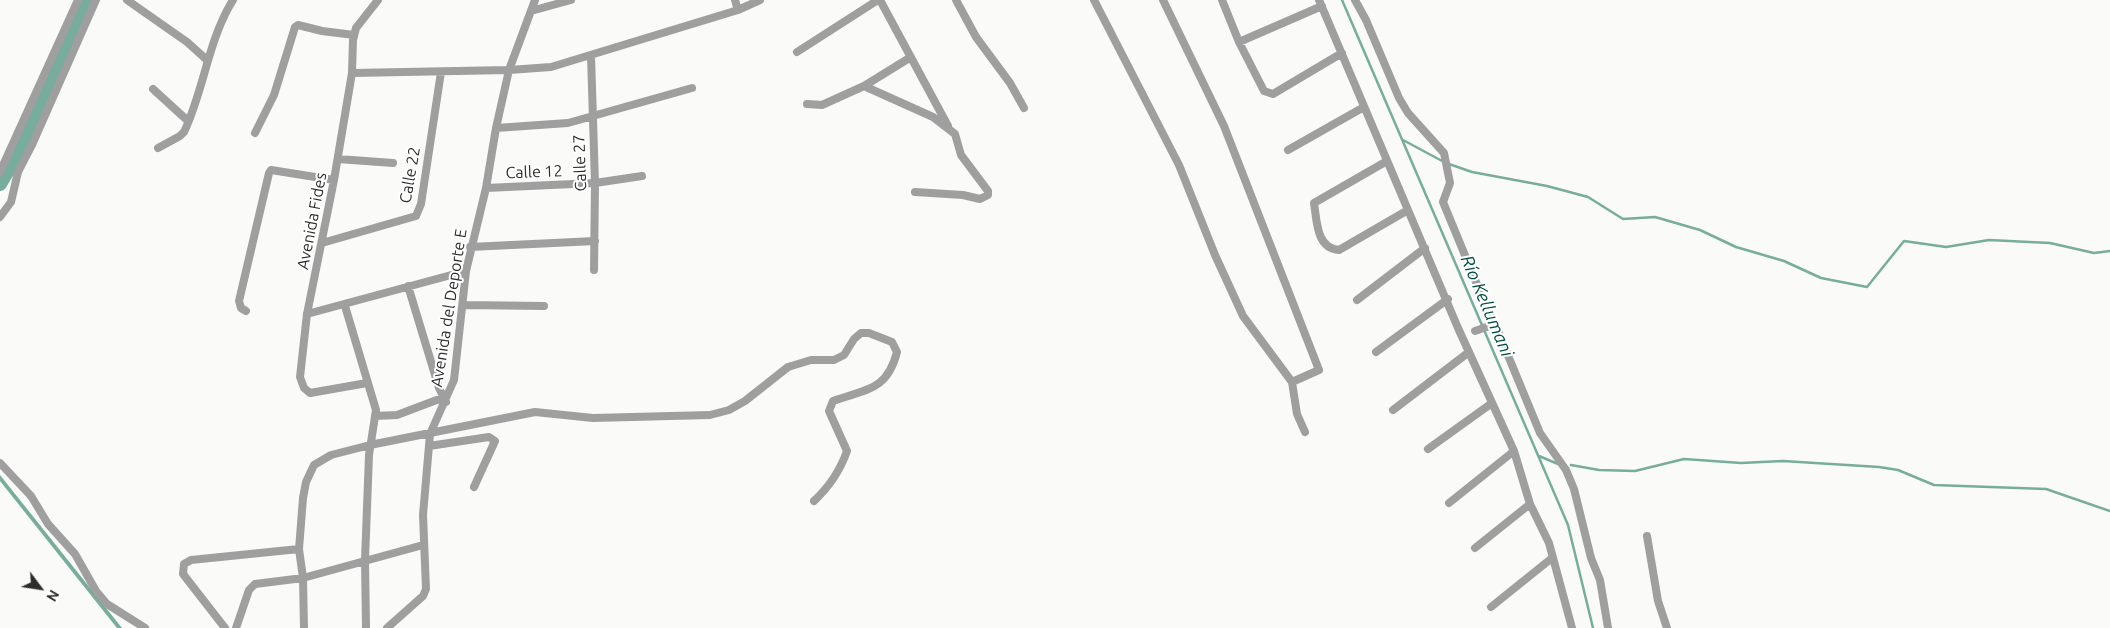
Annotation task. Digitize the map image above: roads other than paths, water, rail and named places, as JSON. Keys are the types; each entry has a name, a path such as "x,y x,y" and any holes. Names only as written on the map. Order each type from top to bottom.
{"street":[{"path":"0,172 78,0"},
{"path":"0,217 11,202 18,172 36,137 96,0"},
{"path":"127,0 160,21 207,60"},
{"path":"158,148 180,136 188,121 207,60 231,3 222,0"},
{"path":"255,133 274,95 295,27 298,25 322,31 354,34 356,28 378,0"},
{"name":"Avenida del Deporte E","path":"387,628 425,593 423,545 425,481 430,434 454,380 470,247 486,188 496,128 509,70 535,0"},
{"path":"531,11 570,0"},
{"path":"734,0 738,10"},
{"path":"352,73 509,70 551,67 738,10 760,0"},
{"path":"796,52 879,0 947,125 955,134 961,155 988,191 988,195 980,199 963,195 915,192"},
{"path":"956,0 976,37 1010,83 1024,108"},
{"path":"1094,0 1179,165 1215,255 1244,316 1292,382 1298,414 1305,432"},
{"path":"1163,0 1224,126 1319,370 1292,382"},
{"path":"1222,0 1238,42 1264,91 1268,94 1273,94 1342,53"},
{"path":"1355,0 1366,20 1399,98 1408,112 1444,153 1450,183 1443,202 1446,212 1463,247 1492,325 1540,433 1566,470 1574,489 1591,558 1600,580 1608,628"},
{"path":"1238,42 1321,3 1424,248 1514,451 1530,504 1550,543 1552,558 1572,628"},
{"name":"Avenida Fides","path":"354,34 352,73 338,159 307,314 300,377 304,388 310,393 367,383"},
{"name":"Calle 27","path":"591,56 595,183 594,270"},
{"path":"807,104 822,105 864,86 911,57"},
{"name":"Calle 22","path":"322,243 416,216 421,204 441,72"},
{"path":"864,86 933,116 955,134"},
{"path":"496,128 568,123 692,88"},
{"path":"153,89 188,121"},
{"path":"1288,150 1364,107"},
{"path":"338,159 393,163"},
{"path":"1387,161 1314,202 1322,242 1330,249 1339,250 1408,210"},
{"path":"246,311 241,308 239,301 268,173 271,170 334,180"},
{"name":"Calle 12","path":"486,188 595,183 642,176"},
{"path":"470,247 595,241"},
{"path":"1357,300 1424,248"},
{"path":"307,314 345,306 408,286 466,271"},
{"path":"374,416 398,414 444,400 408,286"},
{"path":"1376,352 1448,299"},
{"path":"463,305 544,306"},
{"path":"345,306 376,410 370,445 365,560 366,628"},
{"path":"1477,330 1492,325"},
{"path":"304,628 303,578 299,549 302,498 306,482 314,465 331,455 370,445 535,412 593,418 710,415 729,410 745,401 788,367 810,360 834,360 844,355 854,339 861,334 869,333 892,342 896,352 885,380 878,385 833,401 830,405 829,410 847,451 842,465 830,484 814,501"},
{"path":"1393,410 1469,352"},
{"path":"1428,449 1492,403"},
{"path":"429,446 489,438 494,440 474,487"},
{"path":"1449,503 1514,451"},
{"path":"0,463 31,496 48,524 75,554 96,590 107,604 145,628"},
{"path":"1475,548 1530,504"},
{"path":"1647,536 1658,601 1668,628"},
{"path":"236,628 249,590 255,584 303,578 423,545"},
{"path":"225,628 183,574 184,564 188,561 299,549"},
{"path":"1491,607 1552,558"}],"waterway":[{"path":"0,184 12,164 87,0"},
{"name":"Río Kellumani","path":"1342,0 1568,525 1593,628"},
{"path":"1403,140 1444,162"},
{"path":"1449,164 1472,172 1547,186 1588,197 1623,219 1655,217 1700,230 1736,247 1784,261 1821,278 1867,287 1904,241 1946,247 1989,240 2050,243 2094,253 2110,251"},
{"path":"1539,456 1558,464"},
{"path":"1571,465 1599,470 1635,471 1684,459 1741,463 1783,461 1879,467 1898,470 1934,485 2046,489 2110,511"}]}
